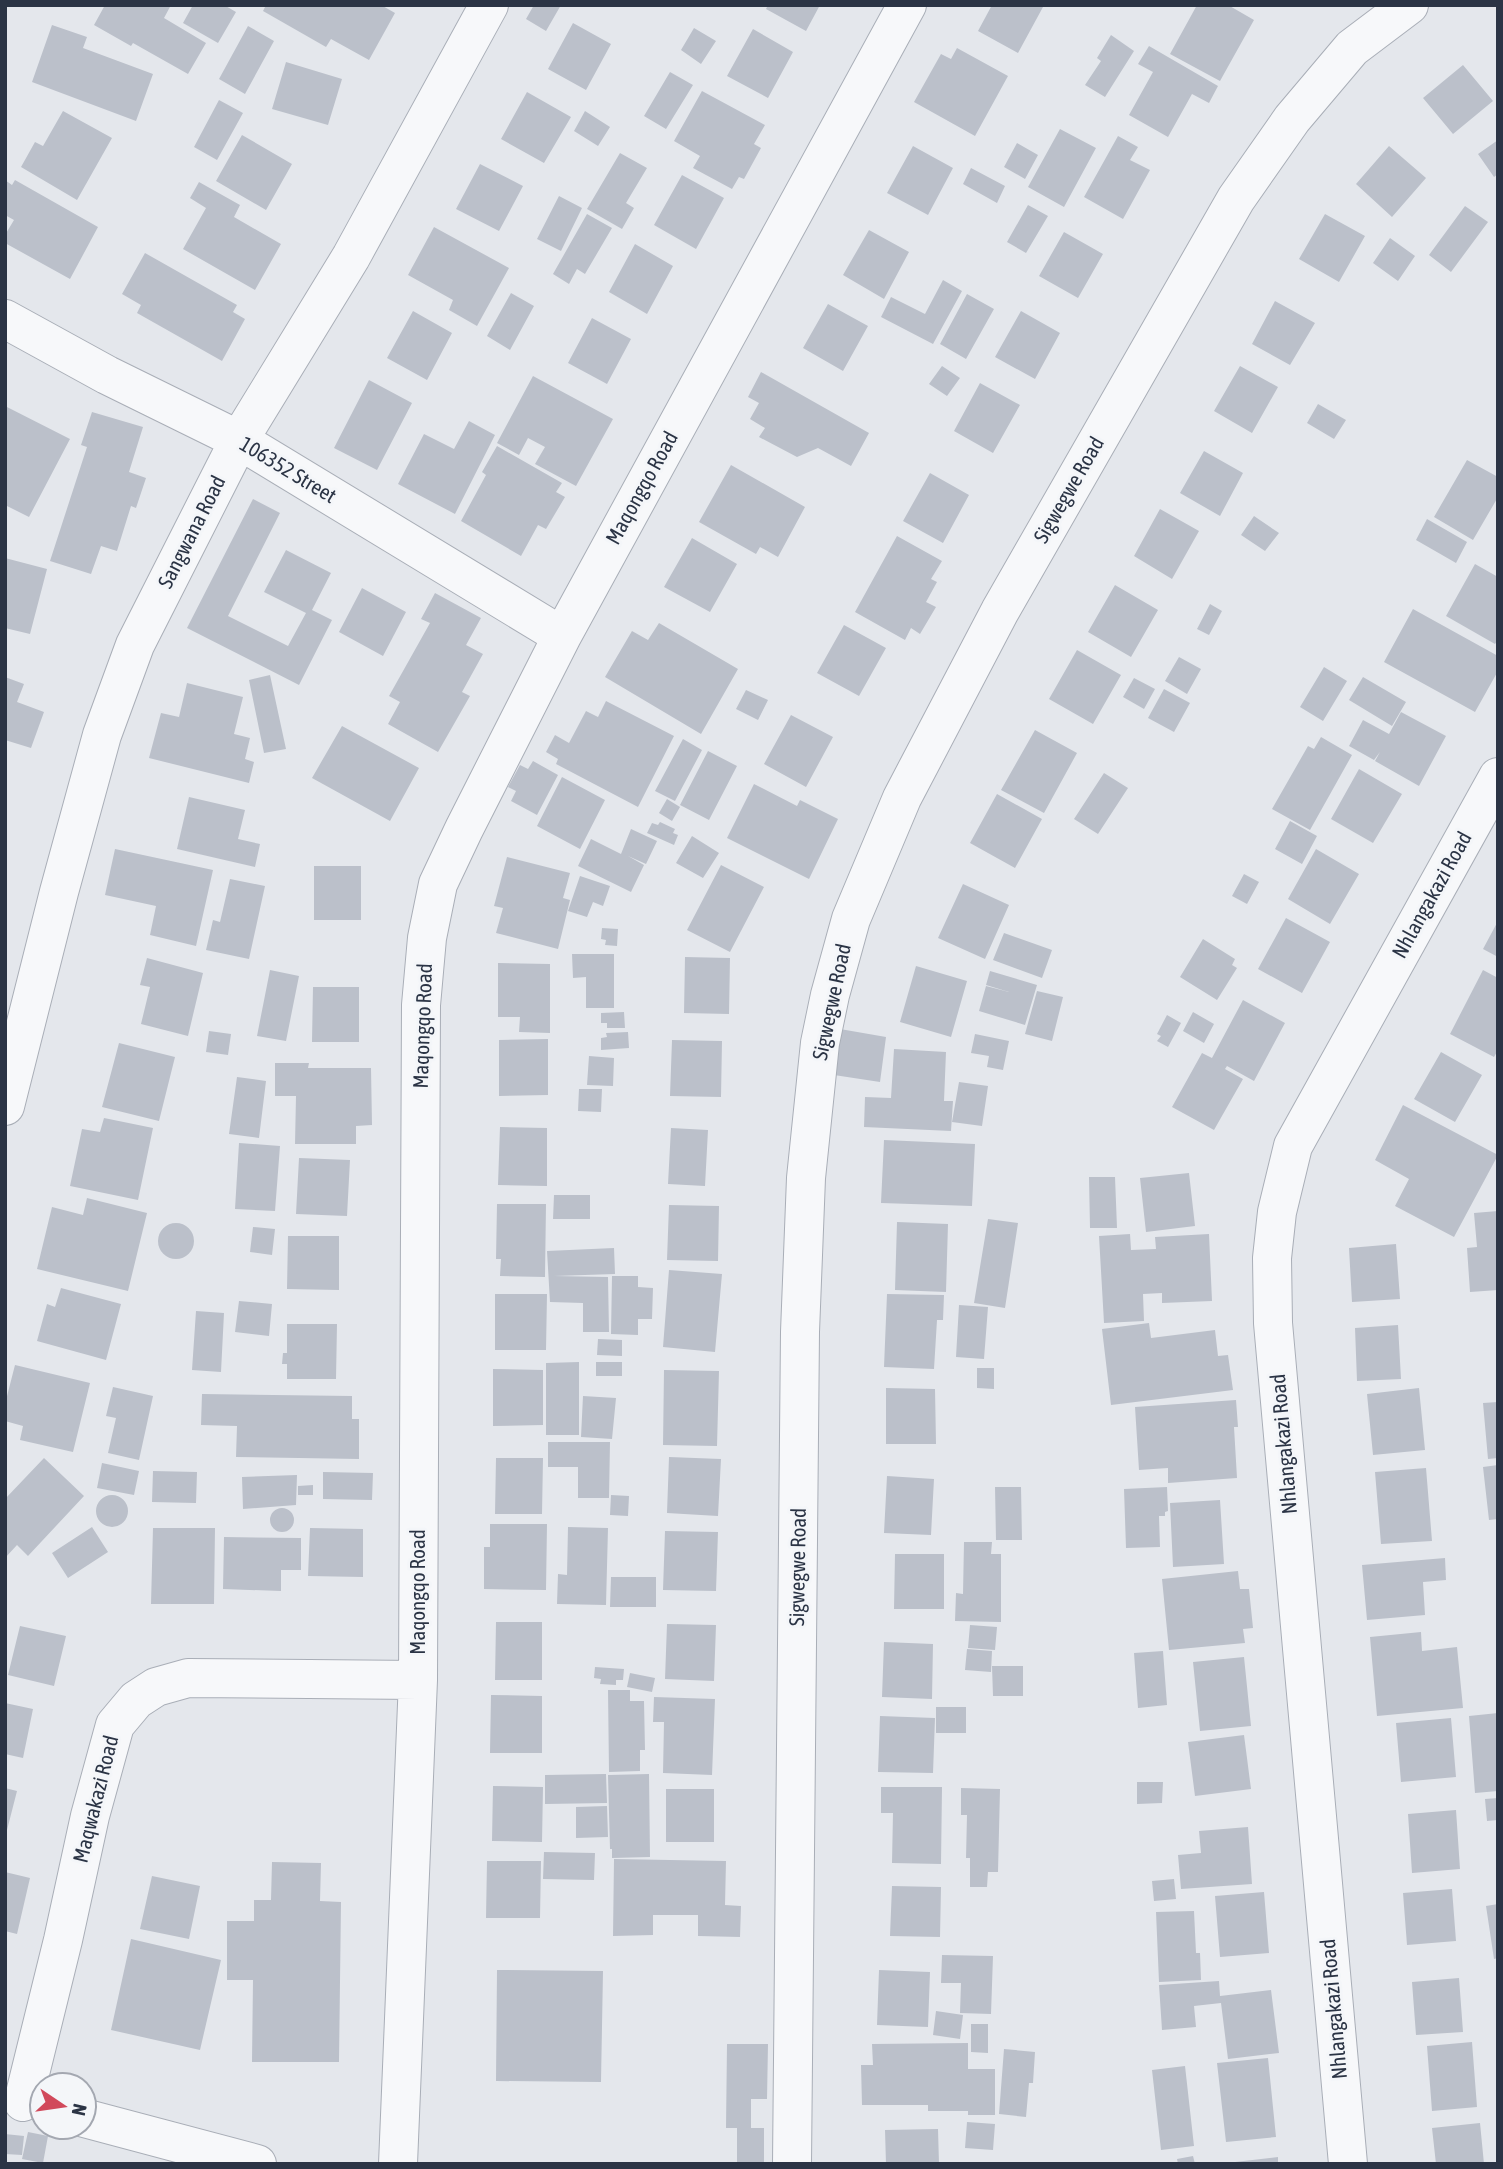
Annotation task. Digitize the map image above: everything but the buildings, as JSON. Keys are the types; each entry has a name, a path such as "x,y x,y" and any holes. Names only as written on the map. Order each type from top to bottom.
{"street":[{"name":"Sangwana Road","path":"5,1106 102,735 135,645 239,440 351,257 489,5"},
{"name":"Maqongqo Road","path":"398,2164 418,1680 421,1005 427,938 438,884 562,636 907,5"},
{"name":"Sigwegwe Road","path":"792,2164 800,1332 806,1178 820,1044 850,919 902,798 1000,611 1236,199 1292,119 1352,48 1409,5"},
{"name":"106352 Street","path":"5,319 107,375 239,440 562,636"},
{"name":"Nhlangakazi Road","path":"1348,2164 1273,1323 1272,1258 1278,1212 1293,1146 1498,777"},
{"name":"Maqwakazi Road","path":"23,2103 64,1940 90,1816 115,1725 136,1700 156,1687 188,1678 418,1680"},
{"path":"98,2123 257,2164"}]}
